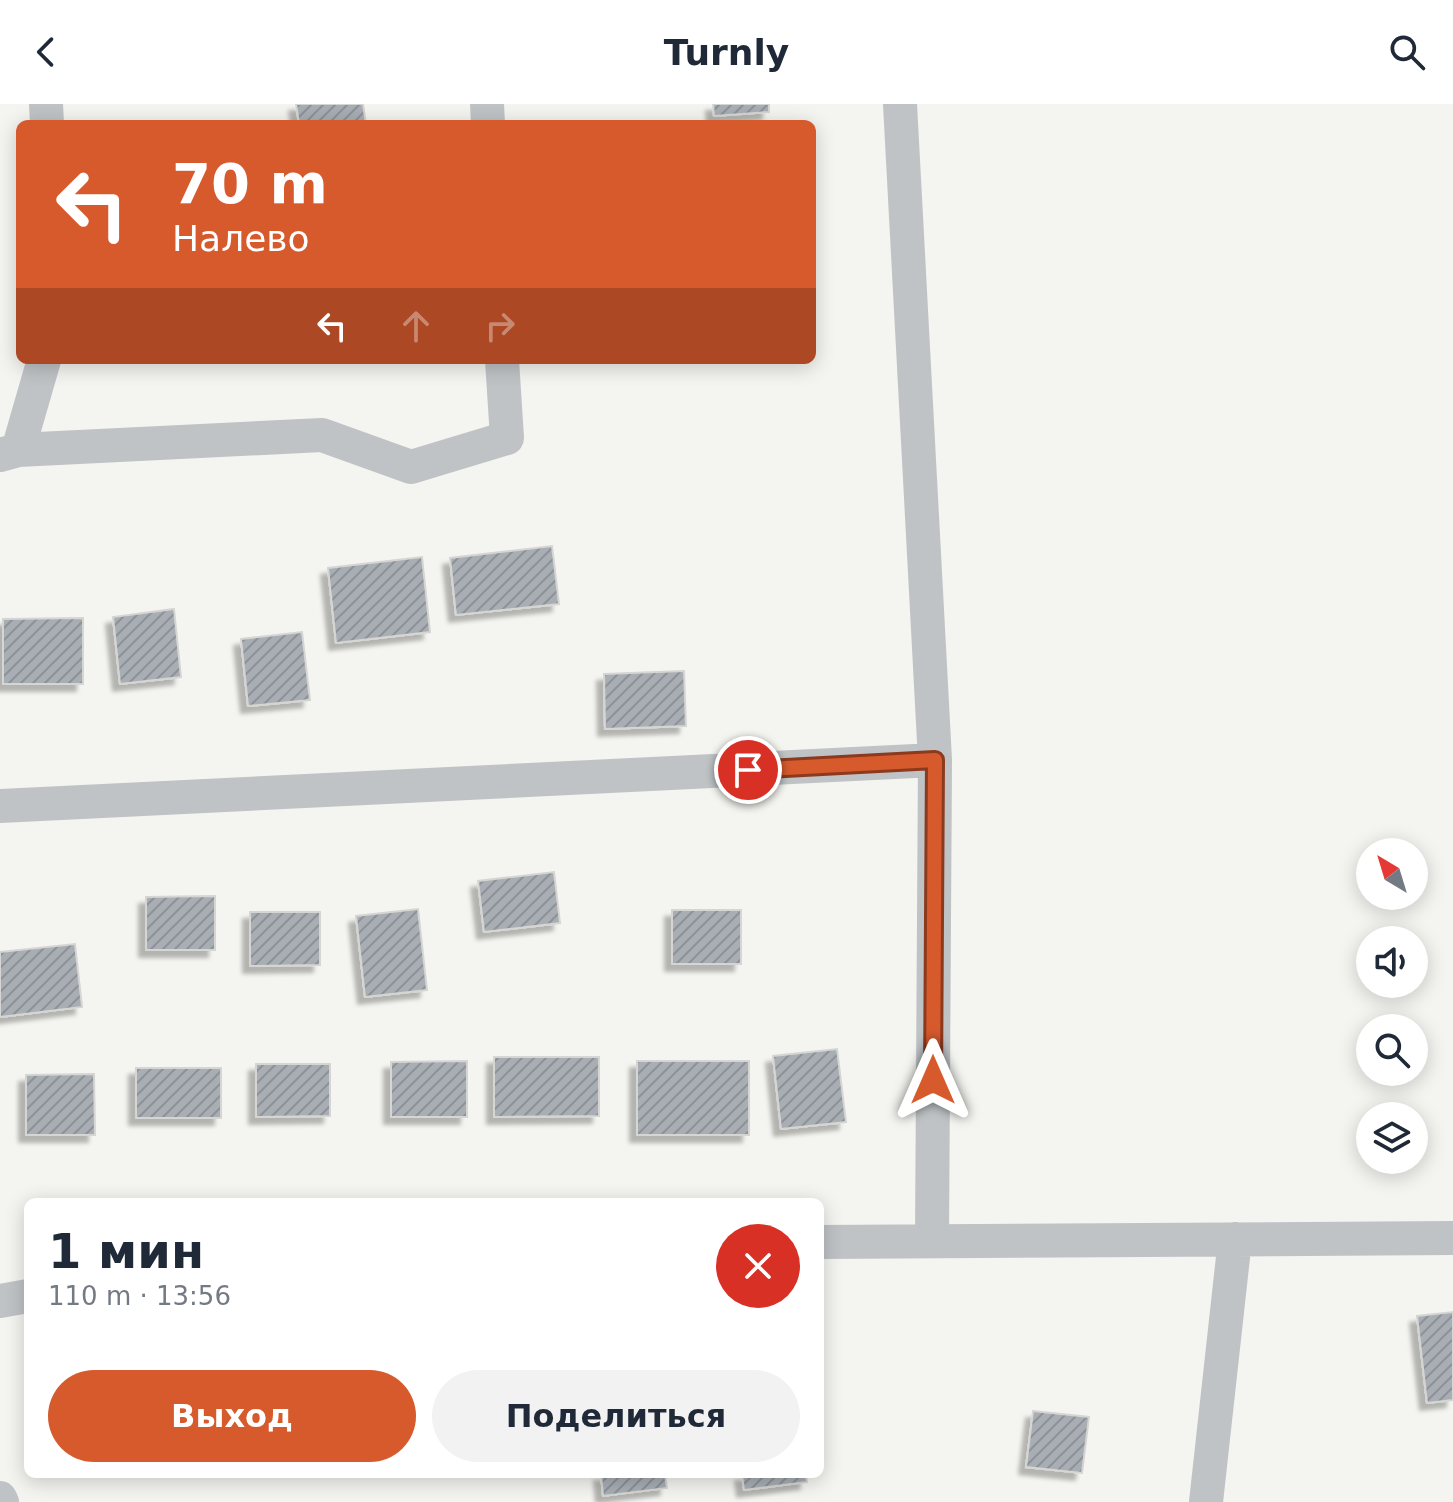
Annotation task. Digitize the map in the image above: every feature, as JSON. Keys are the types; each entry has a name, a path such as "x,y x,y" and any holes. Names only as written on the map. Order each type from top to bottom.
{"street":[{"path":"900,104 935,760 932,1240"},
{"path":"42,364 9,453 322,435 411,467 507,438 502,364"},
{"path":"0,806 935,760"},
{"path":"824,1242 1453,1238"},
{"path":"1206,1502 1235,1239"},
{"path":"0,1301 24,1297"}],"building":[{"path":"296,104 363,104 365,120 298,120"},
{"path":"713,104 769,104 769,112 714,116"},
{"path":"552,546 559,604 456,615 450,558"},
{"path":"422,557 430,632 336,643 328,568"},
{"path":"174,609 181,677 120,684 113,617"},
{"path":"83,618 83,684 3,684 3,619"},
{"path":"302,632 310,700 248,706 241,639"},
{"path":"684,671 686,726 605,729 604,674"},
{"path":"554,872 560,923 484,932 478,881"},
{"path":"215,896 215,950 146,950 146,897"},
{"path":"418,909 427,990 365,997 356,916"},
{"path":"672,910 741,910 741,964 672,964"},
{"path":"250,912 320,912 320,965 250,966"},
{"path":"75,944 82,1007 0,1017 0,952"},
{"path":"837,1049 846,1122 781,1129 773,1056"},
{"path":"494,1057 599,1057 599,1116 494,1117"},
{"path":"467,1061 467,1117 391,1117 391,1062"},
{"path":"637,1061 749,1061 749,1135 637,1135"},
{"path":"256,1064 330,1064 330,1116 256,1117"},
{"path":"136,1068 221,1068 221,1118 136,1118"},
{"path":"94,1074 95,1135 26,1135 26,1075"},
{"path":"1453,1312 1453,1400 1427,1403 1417,1316"},
{"path":"1033,1411 1089,1417 1082,1473 1026,1467"},
{"path":"601,1478 666,1478 667,1488 603,1496"},
{"path":"742,1478 806,1478 807,1482 744,1490"}],"route":[{"path":"748,770 935,760 933,1080"}]}
